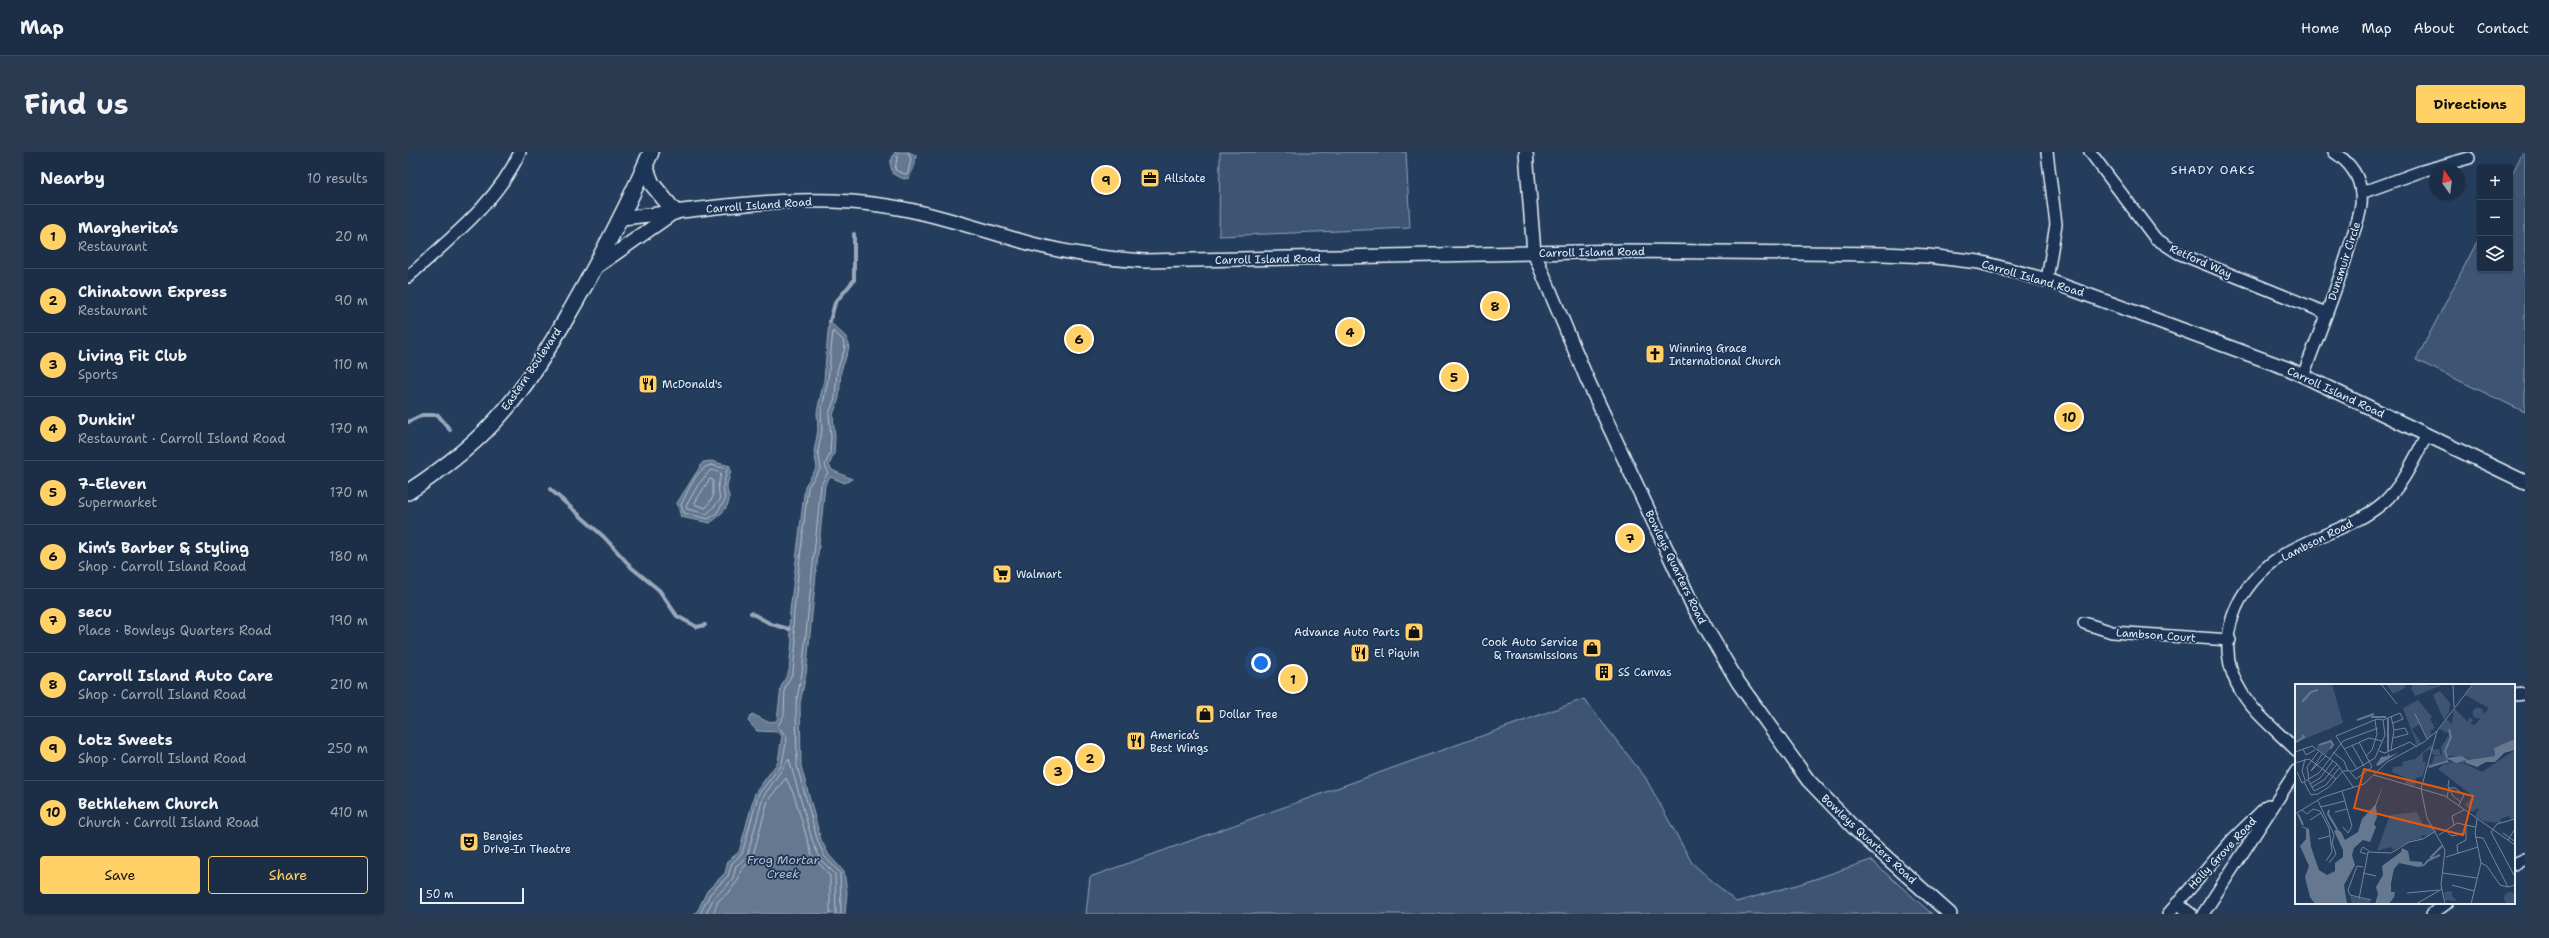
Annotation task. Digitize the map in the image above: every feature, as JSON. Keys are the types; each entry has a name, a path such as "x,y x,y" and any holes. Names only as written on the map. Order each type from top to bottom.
{"main road":[{"name":"Eastern Boulevard","path":"408,492 453,459 504,410 543,355 596,267 622,218 651,152"},
{"path":"645,166 652,184 675,212"}],"street":[{"path":"408,277 480,209 501,183 520,152"},
{"name":"Bowleys Quarters Road","path":"1526,152 1534,253 1586,379 1693,606 1734,676 1794,762 1827,801 1857,831 1950,914"},
{"path":"2047,152 2056,224 2047,280"},
{"name":"Retford Way","path":"2090,152 2145,226 2165,245 2178,253 2326,313"},
{"name":"Dunsmuir Circle","path":"2303,376 2352,241 2361,207 2361,194 2353,169 2334,152"},
{"path":"2361,194 2422,171 2469,158"},
{"name":"Carroll Island Road","path":"622,218 770,202 857,203 931,214 1052,248 1095,256 1144,261 1695,251 1928,256 1979,262 2047,280 2303,376 2525,482"},
{"path":"596,267 675,212"},
{"name":"Lambson Road","path":"2295,749 2258,712 2242,693 2232,670 2228,646 2233,611 2255,577 2283,555 2358,519 2384,502 2396,488 2427,435"},
{"name":"Lambson Court","path":"2084,623 2112,632 2230,640"},
{"name":"Holly Grove Road","path":"2203,914 2251,842 2278,795 2295,772"},
{"name":"Holly Grove Road","path":"2168,914 2232,840 2278,795"},
{"path":"2515,864 2525,859"},
{"path":"2177,903 2191,914"},
{"path":"2432,914 2446,904"}],"shaded area":[{"path":"1220,152 1406,152 1410,228 1219,236"},
{"path":"2523,152 2525,152 2525,412 2416,360 2477,242 2477,272 2513,272 2513,172"},
{"path":"1584,699 1645,777 1692,863 1736,902 1800,884 1871,860 1932,914 1086,914 1090,877"}],"water":[{"path":"895,152 908,152 916,155 915,165 909,178 904,179 893,174 890,163"},
{"name":"Frog Mortar Creek","path":"829,321 847,338 849,348 841,371 839,398 833,415 835,437 834,454 829,465 832,470 852,479 845,483 830,477 825,485 806,674 800,703 801,766 821,840 829,855 844,872 847,892 845,914 694,914 698,910 707,891 725,873 728,861 739,852 755,793 778,762 782,736 778,732 757,731 748,721 752,714 768,722 777,721 781,687 789,671 792,640 789,629 790,611 805,486 817,467 814,452 818,430 817,412 824,380"},
{"path":"711,461 730,466 727,488 729,498 726,507 710,523 681,517 677,503 703,462"}],"waterway":[{"name":"Frog Mortar Creek","path":"830,321 835,303 854,280 854,234"},
{"path":"408,422 422,415 438,415 450,430"},
{"path":"550,489 604,537 632,568 659,590 677,616 697,627 705,625"},
{"path":"751,613 771,624 789,629"}],"place":[{"name":"Allstate","path":"1150,178"},
{"name":"Lotz Sweets","path":"1106,180"},
{"name":"Carroll Island Auto Care","path":"1495,306"},
{"name":"Dunkin'","path":"1350,332"},
{"name":"Kim’s Barber & Styling","path":"1079,339"},
{"name":"Winning Grace International Church","path":"1655,354"},
{"name":"7-Eleven","path":"1454,377"},
{"name":"McDonald's","path":"648,384"},
{"name":"Bethlehem Church","path":"2069,417"},
{"name":"secu","path":"1630,538"},
{"name":"Walmart","path":"1002,574"},
{"name":"Advance Auto Parts","path":"1414,632"},
{"name":"Cook Auto Service & Transmissions","path":"1592,648"},
{"name":"El Piquin","path":"1360,653"},
{"name":"SS Canvas","path":"1604,672"},
{"name":"Margherita’s","path":"1293,679"},
{"name":"Dollar Tree","path":"1205,714"},
{"name":"America’s Best Wings","path":"1136,741"},
{"name":"Chinatown Express","path":"1090,758"},
{"name":"Living Fit Club","path":"1058,771"},
{"name":"Bengies Drive-In Theatre","path":"469,842"}],"district":[{"name":"SHADY OAKS","path":"2213,170"}]}
